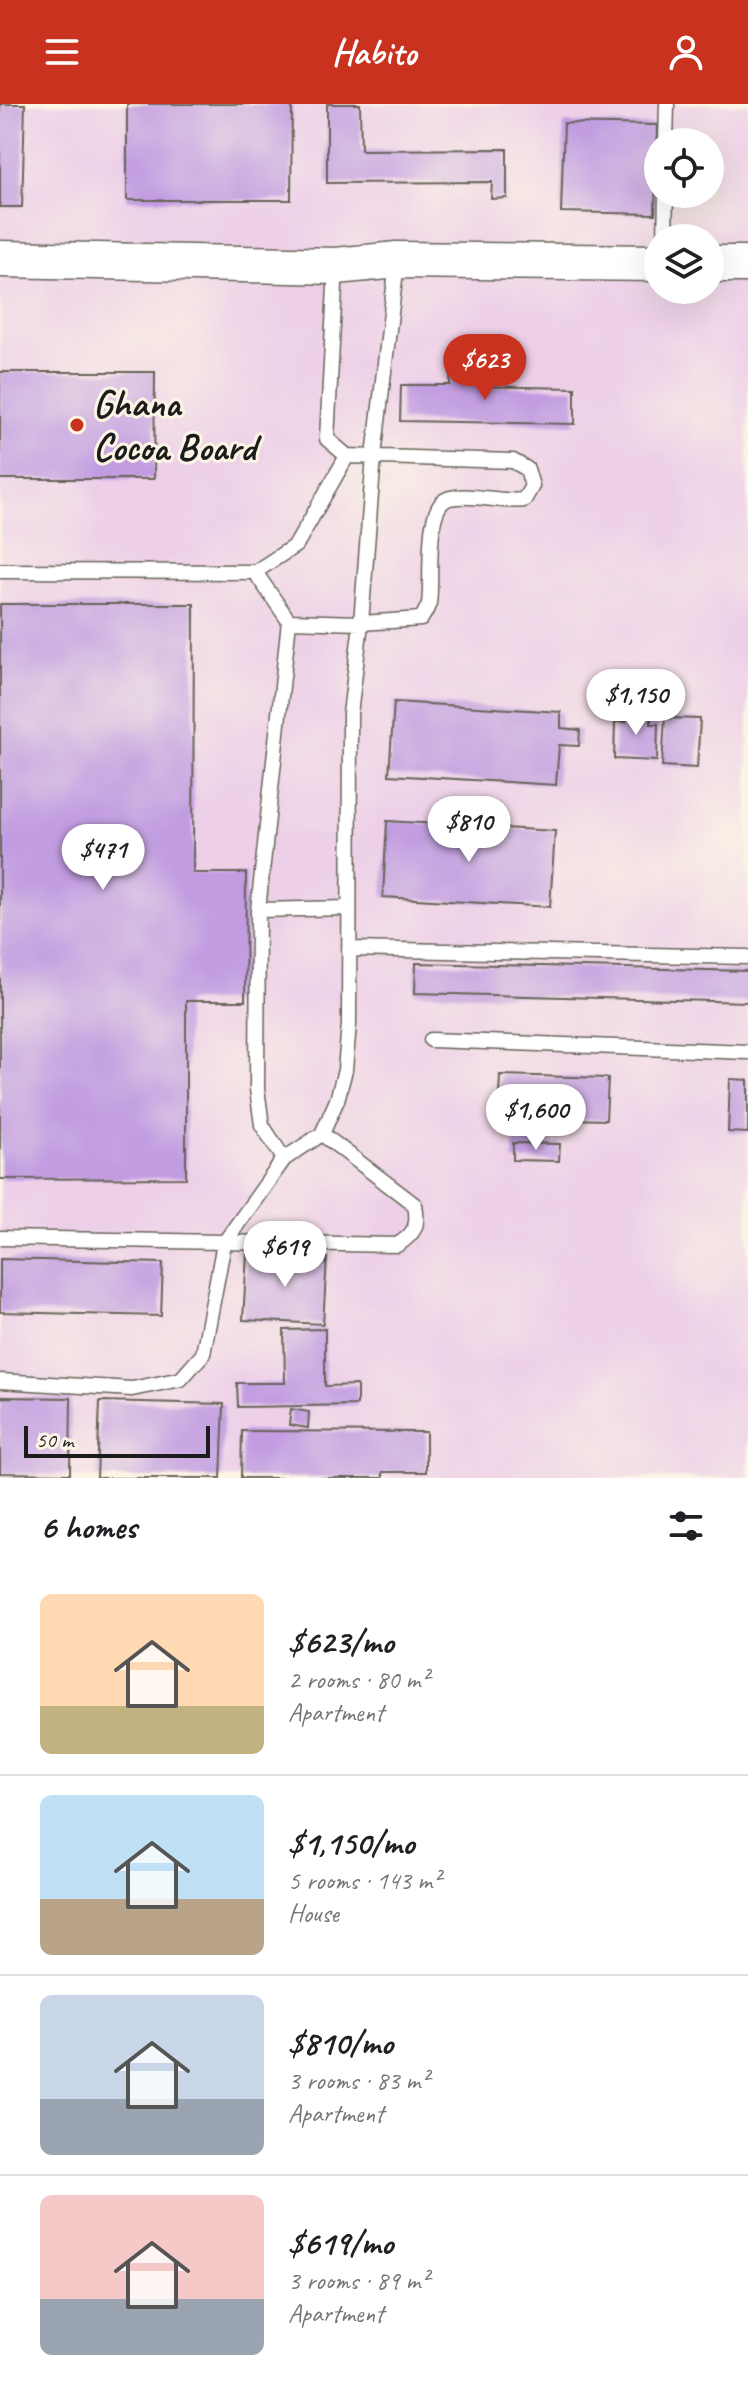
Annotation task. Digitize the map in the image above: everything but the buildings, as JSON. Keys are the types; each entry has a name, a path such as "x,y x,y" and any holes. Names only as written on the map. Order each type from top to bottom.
{"street":[{"path":"0,259 336,266 397,260 644,263"},
{"path":"724,264 748,264"}],"lane":[{"path":"666,128 667,104"},
{"path":"0,1381 132,1389 181,1379 203,1354 224,1243 284,1159 322,1134 337,1100 345,1070 349,1024 350,714 361,623 374,456 397,260"},
{"path":"289,621 361,623 421,619 429,605 433,516 442,501 452,497 511,502 524,500 532,486 527,469 513,461 347,456 327,439 336,266"},
{"path":"0,571 255,572 296,545 347,456"},
{"path":"255,572 289,621 258,910 257,1089 262,1125 284,1159"},
{"path":"258,910 349,908"},
{"path":"349,949 748,957"},
{"path":"431,1040 748,1052"},
{"path":"0,1238 397,1245 412,1236 418,1220 415,1205 322,1134"}],"shaded area":[{"path":"0,104 748,104 748,1478 0,1478"}],"place":[{"name":"Ghana Cocoa Board","path":"77,425"}]}
